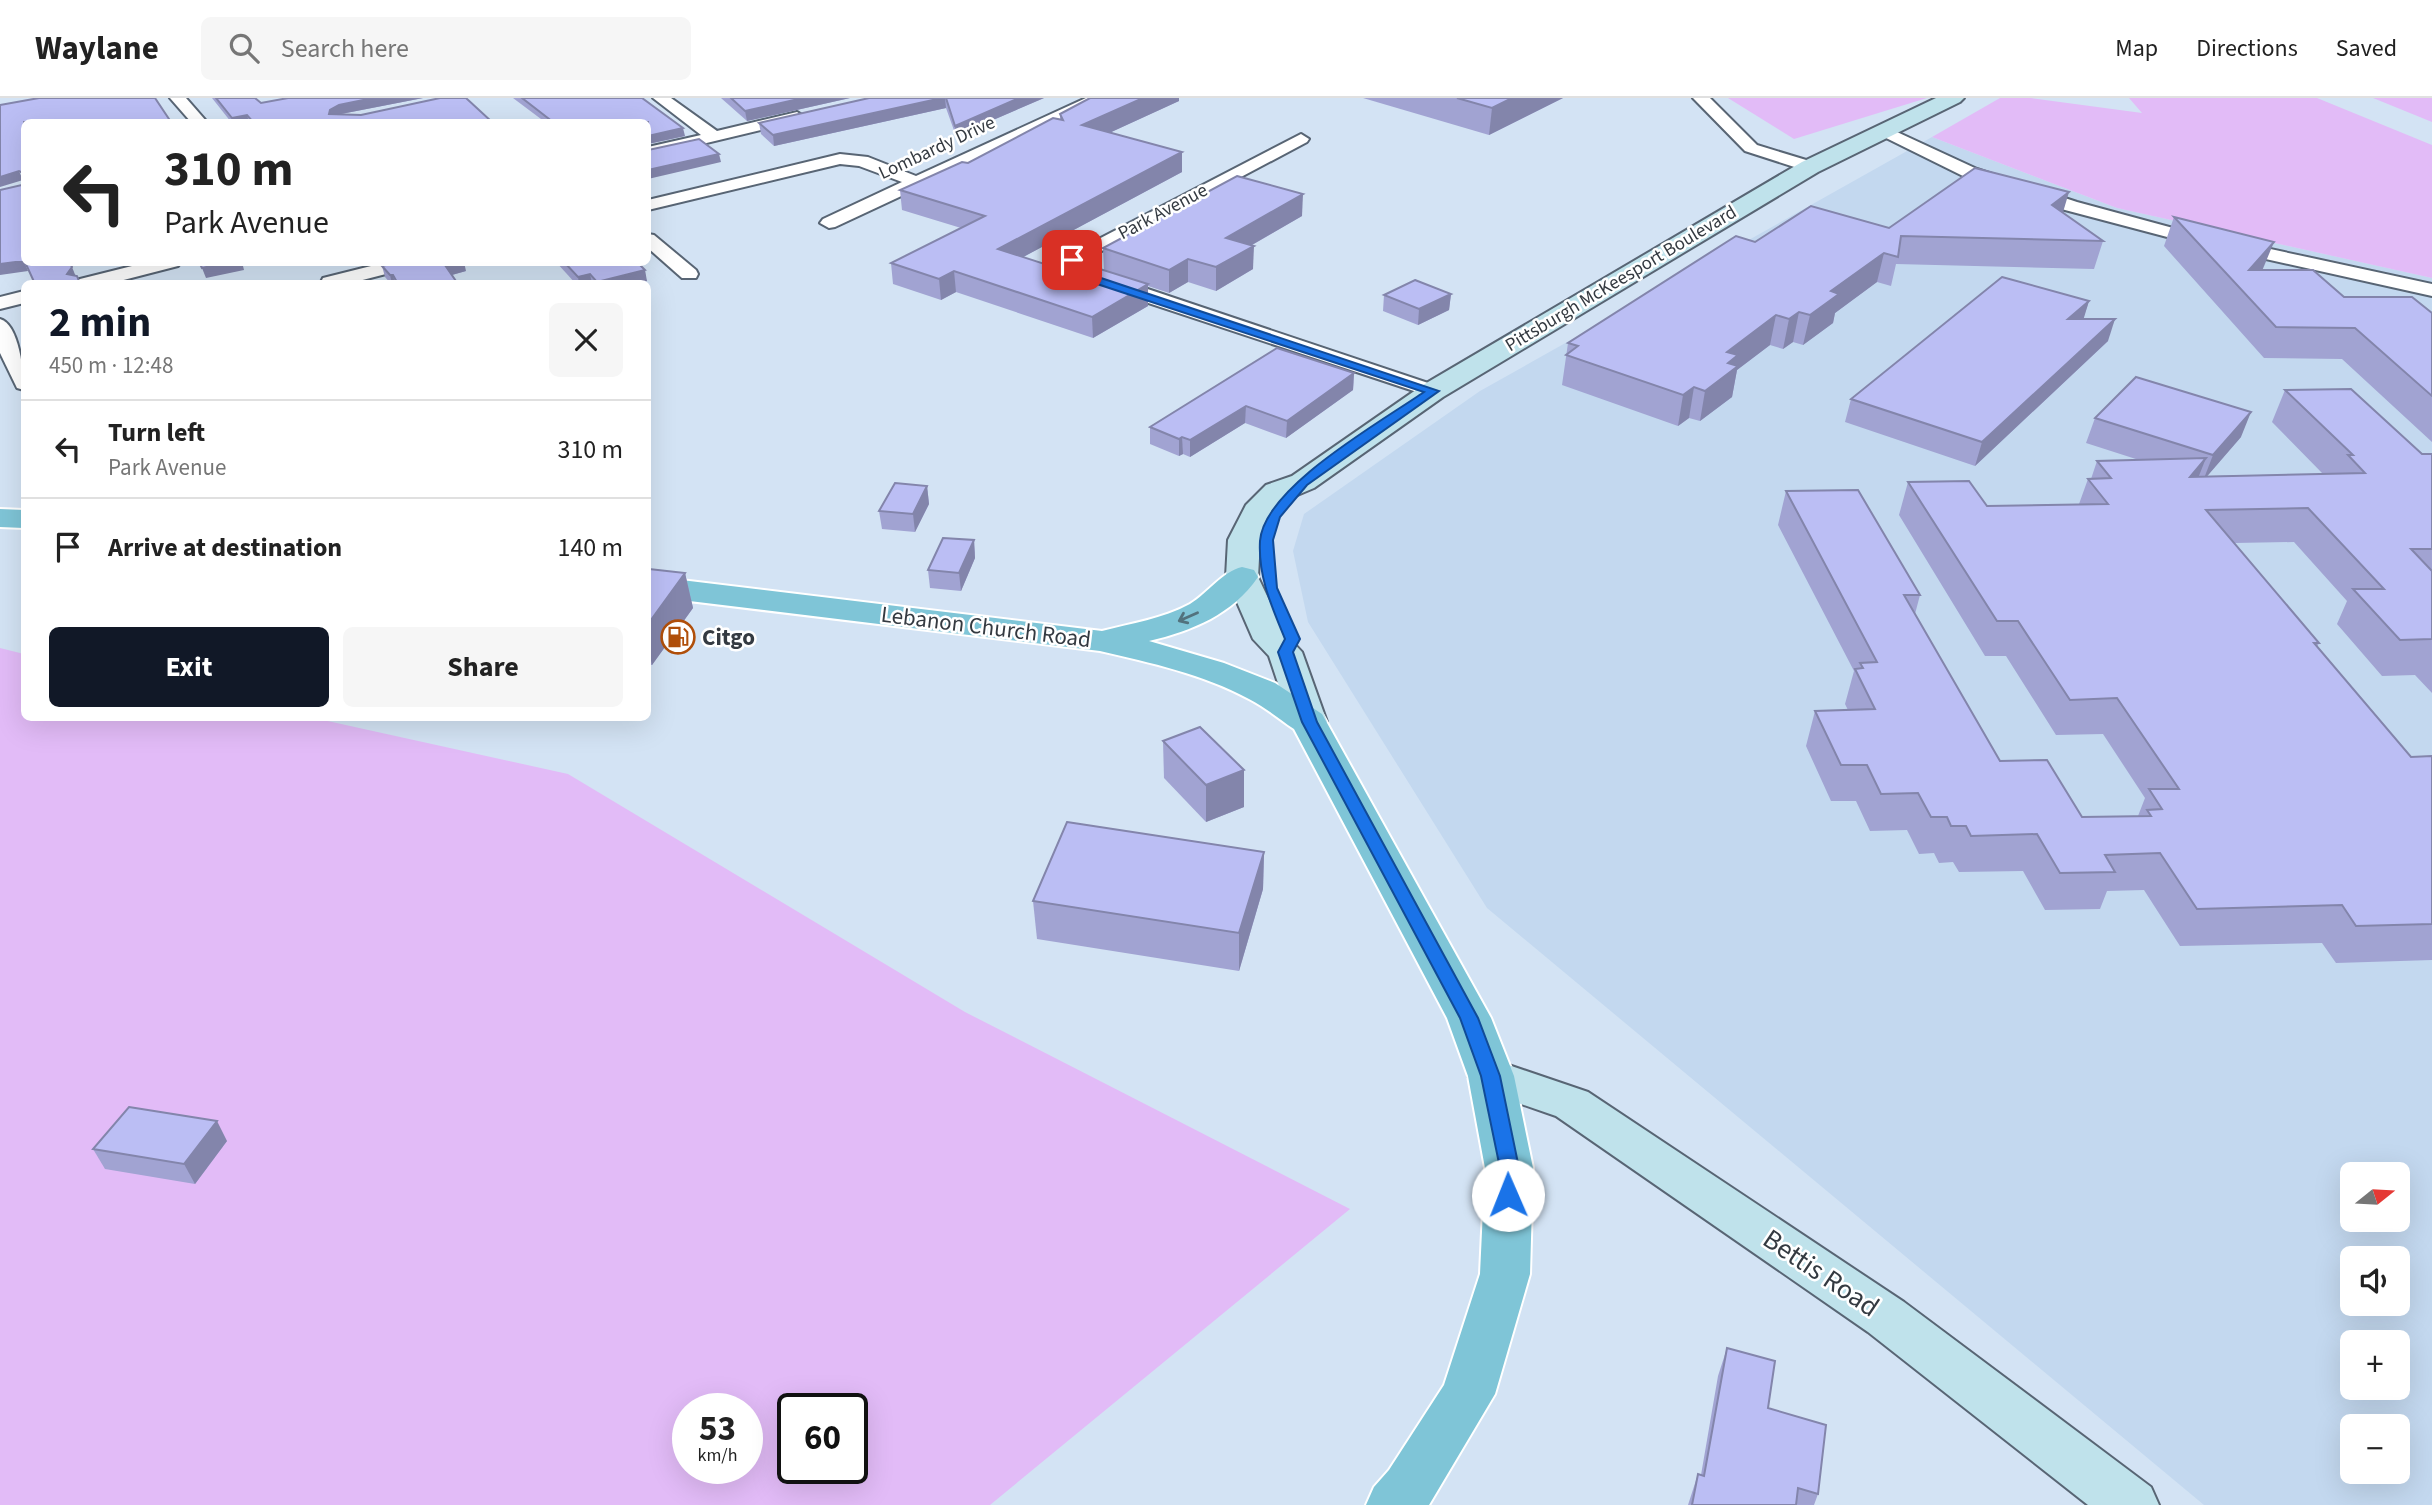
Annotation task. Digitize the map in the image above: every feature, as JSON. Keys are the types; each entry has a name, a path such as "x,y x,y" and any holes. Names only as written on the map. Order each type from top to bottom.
{"main road":[{"name":"Pittsburgh McKeesport Boulevard","path":"1394,1505 1409,1488 1468,1394 1505,1275 1509,1168 1491,1076 1469,1018 1310,722 1286,652 1270,639 1242,577 1244,540 1257,512 1277,492 1303,482 1433,391 1810,167 1953,98"},
{"name":"Pittsburgh McKeesport Boulevard","path":"1286,652 1292,639 1270,588 1267,540 1274,517 1303,482"},
{"path":"0,518 21,519"},
{"path":"1100,641 1144,633 1190,617 1229,593 1242,577"},
{"name":"Lebanon Church Road","path":"651,586 1100,641 1168,656 1212,670 1262,691 1310,722"},
{"name":"Bettis Road","path":"1491,1076 1572,1104 1886,1317 2131,1505"}],"street":[{"path":"178,98 196,119"},
{"path":"661,98 713,136"},
{"path":"1063,98 1082,104"},
{"name":"Lombardy Drive","path":"829,223 1082,104 1103,98"},
{"path":"1700,98 1751,148 1810,167"},
{"path":"651,151 817,113"},
{"path":"1884,131 1971,173 2071,206 2171,233 2432,290"},
{"name":"Park Avenue","path":"1301,139 1072,260 1073,269 1083,275 1433,391"},
{"path":"651,204 840,159 862,161 915,181"},
{"path":"651,242 690,274"},
{"path":"99,280 156,266"},
{"path":"327,279 391,266"},
{"path":"0,303 21,298"},
{"path":"0,325 21,378"}],"shaded area":[{"path":"1728,98 1927,98 1794,139"},
{"path":"2000,98 2031,98 2142,113 2129,98 2317,98 2432,145 2432,278 2117,208 1932,137"},
{"path":"2373,98 2432,98 2432,122"},
{"path":"1932,137 2117,208 2432,278 2432,1505 2204,1505 1487,908 1308,622 1293,551 1304,514 1480,391"},
{"path":"0,648 21,653 21,721 328,721 568,774 965,1012 1350,1209 990,1505 0,1505"}],"building":[{"path":"39,98 155,98 169,119 21,119 21,172 0,177 0,105"},
{"path":"216,98 255,98 261,103 288,98 373,98 339,105 330,110 329,114 361,115 440,98 466,98 489,119 250,119 247,115 232,118"},
{"path":"522,98 642,98 683,128 651,135 651,119 549,119"},
{"path":"731,98 803,98 745,111"},
{"path":"869,98 942,98 773,135 759,123"},
{"path":"946,98 1019,98 955,126"},
{"path":"1090,98 1143,98 1082,125 1182,152 998,249 1066,271 1081,263 1148,284 1092,317 954,271 939,279 891,263 985,216 900,190 962,162 968,163 1053,118 1063,120 1060,114"},
{"path":"1457,98 1512,98 1492,108"},
{"path":"699,139 719,154 651,169 651,149"},
{"path":"1975,168 2069,192 2052,205 2103,241 1901,236 1898,257 1884,253 1831,291 1839,294 1810,315 1799,312 1789,319 1776,315 1727,352 1738,355 1728,363 1738,366 1705,391 1694,387 1683,395 1566,355 1578,346 1568,343 1736,236 1755,242 1811,206 1889,228"},
{"path":"1237,176 1303,194 1226,238 1254,246 1216,267 1188,259 1169,270 1103,248"},
{"path":"21,185 21,261 0,264 0,190"},
{"path":"2174,217 2274,242 2249,270 2313,270 2344,297 2412,297 2432,313 2432,396 2355,328 2276,327"},
{"path":"27,266 71,266 67,274 77,276 78,280 33,280"},
{"path":"382,266 446,266 455,280 396,280"},
{"path":"568,266 641,266 645,270 605,280 595,280 590,274 578,277"},
{"path":"2002,277 2089,301 2068,319 2115,319 1982,442 1851,399"},
{"path":"1415,280 1451,294 1419,309 1384,295"},
{"path":"1277,348 1354,373 1287,421 1246,406 1190,440 1182,437 1179,439 1150,427"},
{"path":"2136,377 2251,412 2213,455 2095,418"},
{"path":"2351,389 2422,454 2432,454 2432,549 2411,549 2432,571 2432,639 2400,640 2353,589 2384,589 2308,508 2206,510 2411,757 2432,756 2432,924 2356,926 2342,905 2197,909 2160,853 2105,855 2115,872 2060,873 2037,834 1971,836 1966,826 1951,826 1947,817 1931,817 1918,793 1881,794 1867,765 1841,765 1815,711 1875,709 1855,669 1863,668 1860,663 1877,662 1786,491 1858,490 1920,595 1904,595 2000,761 2047,760 2082,817 2151,816 2147,810 2162,809 2149,789 2179,789 2117,698 2070,700 2018,621 1997,621 1908,482 1969,481 1987,506 2108,504 2088,479 2111,478 2097,461 2206,458 2190,477 2365,473 2348,455 2353,455 2285,390"},
{"path":"895,483 927,486 913,514 879,511"},
{"path":"943,538 974,540 959,573 928,570"},
{"path":"651,569 685,573 651,620"},
{"path":"1200,727 1244,770 1206,785 1163,741"},
{"path":"1067,822 1264,852 1239,933 1033,901"},
{"path":"129,1107 217,1121 184,1164 93,1149"},
{"path":"1727,1348 1775,1361 1768,1408 1826,1425 1818,1494 1798,1488 1796,1505 1692,1505 1698,1474 1704,1476"}],"place":[{"name":"Citgo","path":"678,637"}],"route":[{"path":"1072,260 1073,269 1083,275 1433,391 1303,482 1274,517 1267,540 1270,588 1292,639 1286,652 1310,722 1469,1018 1491,1076 1509,1168 1508,1195"}]}
